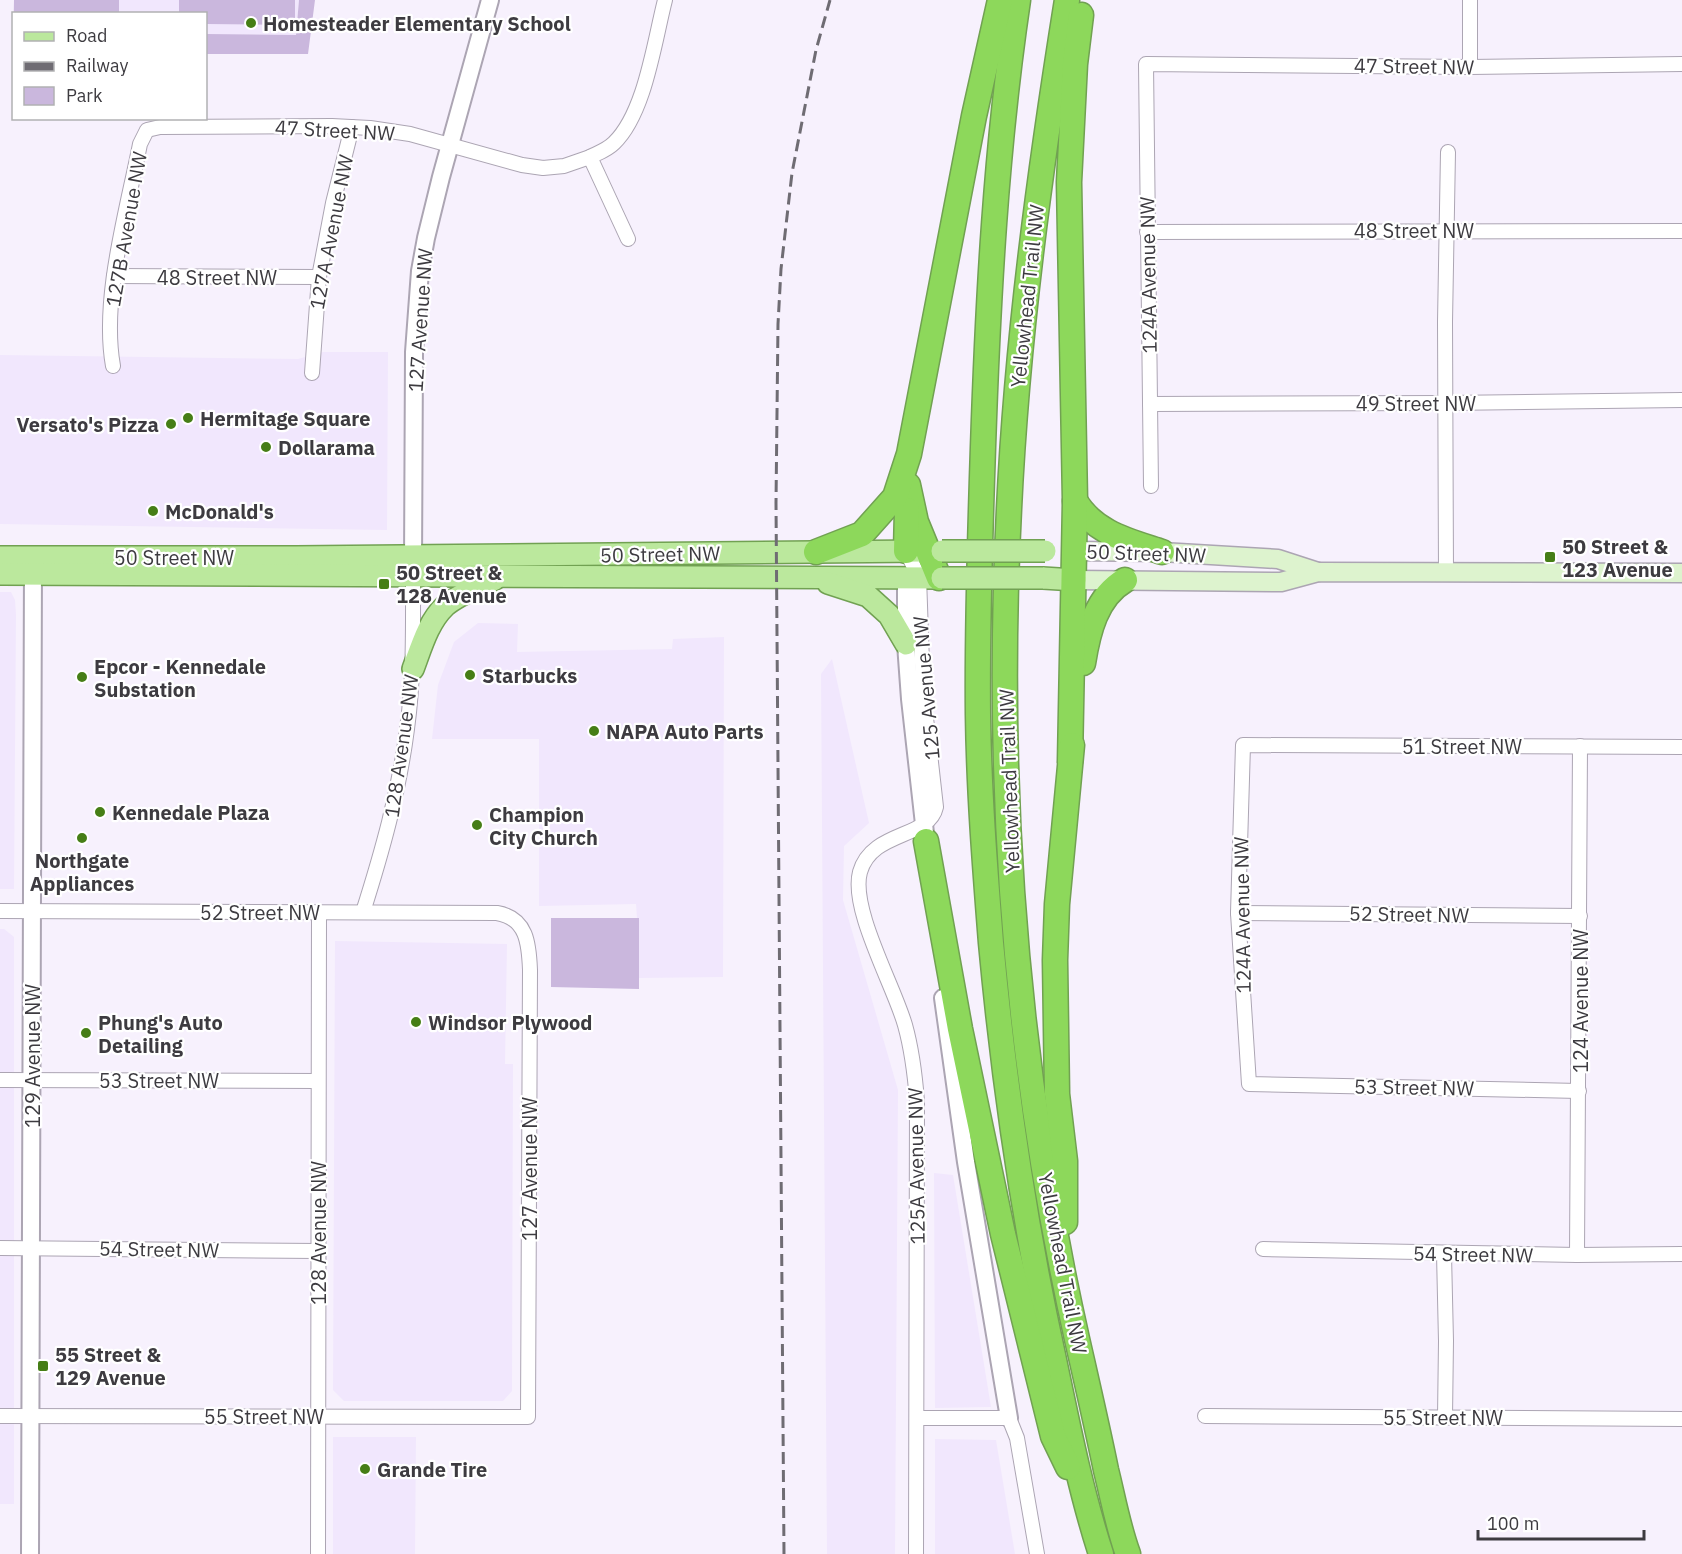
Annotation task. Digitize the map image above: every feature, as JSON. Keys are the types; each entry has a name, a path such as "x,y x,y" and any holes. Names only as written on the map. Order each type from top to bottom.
{"highway":[{"path":"816,552 862,534 895,497 909,454 974,116 1000,0"},
{"name":"Yellowhead Trail NW","path":"1018,0 999,148 987,340 981,511 978,717 983,831 1000,1047 1014,1151 1034,1271 1084,1499 1101,1554"},
{"name":"Yellowhead Trail NW","path":"1067,0 1041,163 1020,352 1009,513 1006,691 1009,844 1024,1028 1048,1192 1065,1288 1128,1554"},
{"path":"1070,762 1076,501 1069,182 1074,64 1083,0"},
{"path":"909,454 908,485 925,551 926,577"},
{"path":"1076,501 1081,512 1099,527 1118,537 1162,552"},
{"path":"1065,1288 1065,1161 1057,1094 1054,960 1057,904 1070,762 1082,669 1090,630 1105,597 1125,580"},
{"path":"925,832 960,1029 1009,1256 1053,1436 1084,1499"}],"main road":[{"name":"50 Street NW","path":"0,574 33,566 413,566 591,555 925,551 1162,552 1278,559 1318,572"},
{"path":"925,551 926,577"},
{"name":"50 Street NW","path":"0,557 33,566"},
{"name":"50 Street NW","path":"413,566 501,577 926,577 1281,582 1318,572 1682,573"},
{"path":"413,669 432,623 445,607 464,594 501,577"},
{"path":"811,578 868,596 889,615 906,644"}],"street":[{"name":"127 Avenue NW","path":"413,566 413,396 416,306 426,238 490,0"},
{"name":"47 Street NW","path":"147,130 153,127 171,126 352,127 399,132 522,165 543,168 564,166 590,157 614,143 633,117 641,95 665,0"},
{"path":"1470,0 1470,67"},
{"name":"47 Street NW","path":"1146,64 1470,67 1682,64"},
{"name":"124A Avenue NW","path":"1146,64 1151,486"},
{"name":"127A Avenue NW","path":"312,373 319,277 333,203 352,127"},
{"name":"127B Avenue NW","path":"113,366 111,307 114,276 140,144 147,130"},
{"path":"1446,573 1448,152"},
{"path":"590,157 628,239"},
{"name":"48 Street NW","path":"1147,231 1682,231"},
{"name":"48 Street NW","path":"114,276 319,277"},
{"name":"49 Street NW","path":"1150,404 1446,404 1682,400"},
{"name":"129 Avenue NW","path":"30,1554 33,566"},
{"name":"128 Avenue NW","path":"363,912 394,806 407,729 413,669 413,566"},
{"name":"125 Avenue NW","path":"925,832 906,644 926,577"},
{"name":"125 Avenue NW","path":"925,832 935,813 936,800 923,691 926,577"},
{"name":"124A Avenue NW","path":"1243,745 1238,913 1249,1084"},
{"name":"51 Street NW","path":"1243,745 1682,747"},
{"name":"124 Avenue NW","path":"1577,1256 1580,1090 1580,746"},
{"path":"925,832 940,972 966,1162 1009,1418 1017,1438 1037,1554"},
{"name":"125A Avenue NW","path":"916,1554 917,1101 915,1073 905,1024 863,915 858,892 861,870 870,853 884,843 925,832"},
{"name":"52 Street NW","path":"0,911 497,913 518,922"},
{"name":"128 Avenue NW","path":"318,1554 319,913"},
{"name":"52 Street NW","path":"1238,913 1580,916"},
{"name":"127 Avenue NW","path":"518,922 528,940 530,970 528,1418"},
{"name":"53 Street NW","path":"0,1080 318,1081"},
{"name":"53 Street NW","path":"1249,1084 1580,1090"},
{"name":"54 Street NW","path":"0,1248 318,1251"},
{"name":"54 Street NW","path":"1263,1250 1577,1256 1682,1254"},
{"path":"1444,1254 1445,1417"},
{"name":"55 Street NW","path":"0,1416 528,1418"},
{"name":"55 Street NW","path":"1205,1416 1682,1419"},
{"path":"917,1418 1009,1418"}],"shaded area":[{"name":"Homesteader Elementary School","path":"14,0 299,0 296,35 207,34 207,12 14,12"},
{"path":"323,352 388,352 387,530 0,524 0,355 298,359"},
{"path":"0,592 11,592 15,600 16,615 14,889 0,889"},
{"path":"478,623 518,624 517,652 672,649 673,639 724,637 723,977 639,978 639,919 636,904 539,906 539,739 432,739 438,685 454,642"},
{"path":"832,659 869,823 844,846 843,900 898,1090 895,1554 827,1554 821,674"},
{"path":"0,929 4,929 14,937 14,1504 0,1504"},
{"path":"335,941 507,944 505,1064 513,1064 512,1391 503,1401 344,1401 333,1390"},
{"path":"934,1173 953,1175 991,1407 935,1408"},
{"path":"333,1437 416,1437 415,1554 333,1554"},
{"path":"935,1439 996,1440 1015,1554 935,1554"}],"green space":[{"path":"14,0 119,0 119,12 14,12"},
{"path":"179,0 295,0 295,25 207,24 207,12 179,12"},
{"path":"299,0 315,0 308,54 207,54 207,34 296,35"},
{"path":"551,918 639,918 639,989 551,987"}],"railway":[{"path":"784,1554 776,503 778,324 781,269 792,173 816,50 830,0"}],"place":[{"name":"Homesteader Elementary School","path":"251,23"},
{"name":"Hermitage Square","path":"188,418"},
{"name":"Versato's Pizza","path":"171,424"},
{"name":"Dollarama","path":"266,447"},
{"name":"McDonald's","path":"153,511"},
{"name":"50 Street & 123 Avenue","path":"1550,557"},
{"name":"50 Street & 128 Avenue","path":"384,584"},
{"name":"Starbucks","path":"470,675"},
{"name":"Epcor - Kennedale Substation","path":"82,677"},
{"name":"NAPA Auto Parts","path":"594,731"},
{"name":"Kennedale Plaza","path":"100,812"},
{"name":"Champion City Church","path":"477,825"},
{"name":"Northgate Appliances","path":"82,838"},
{"name":"Windsor Plywood","path":"416,1022"},
{"name":"Phung's Auto Detailing","path":"86,1033"},
{"name":"55 Street & 129 Avenue","path":"43,1366"},
{"name":"Grande Tire","path":"365,1469"}]}
